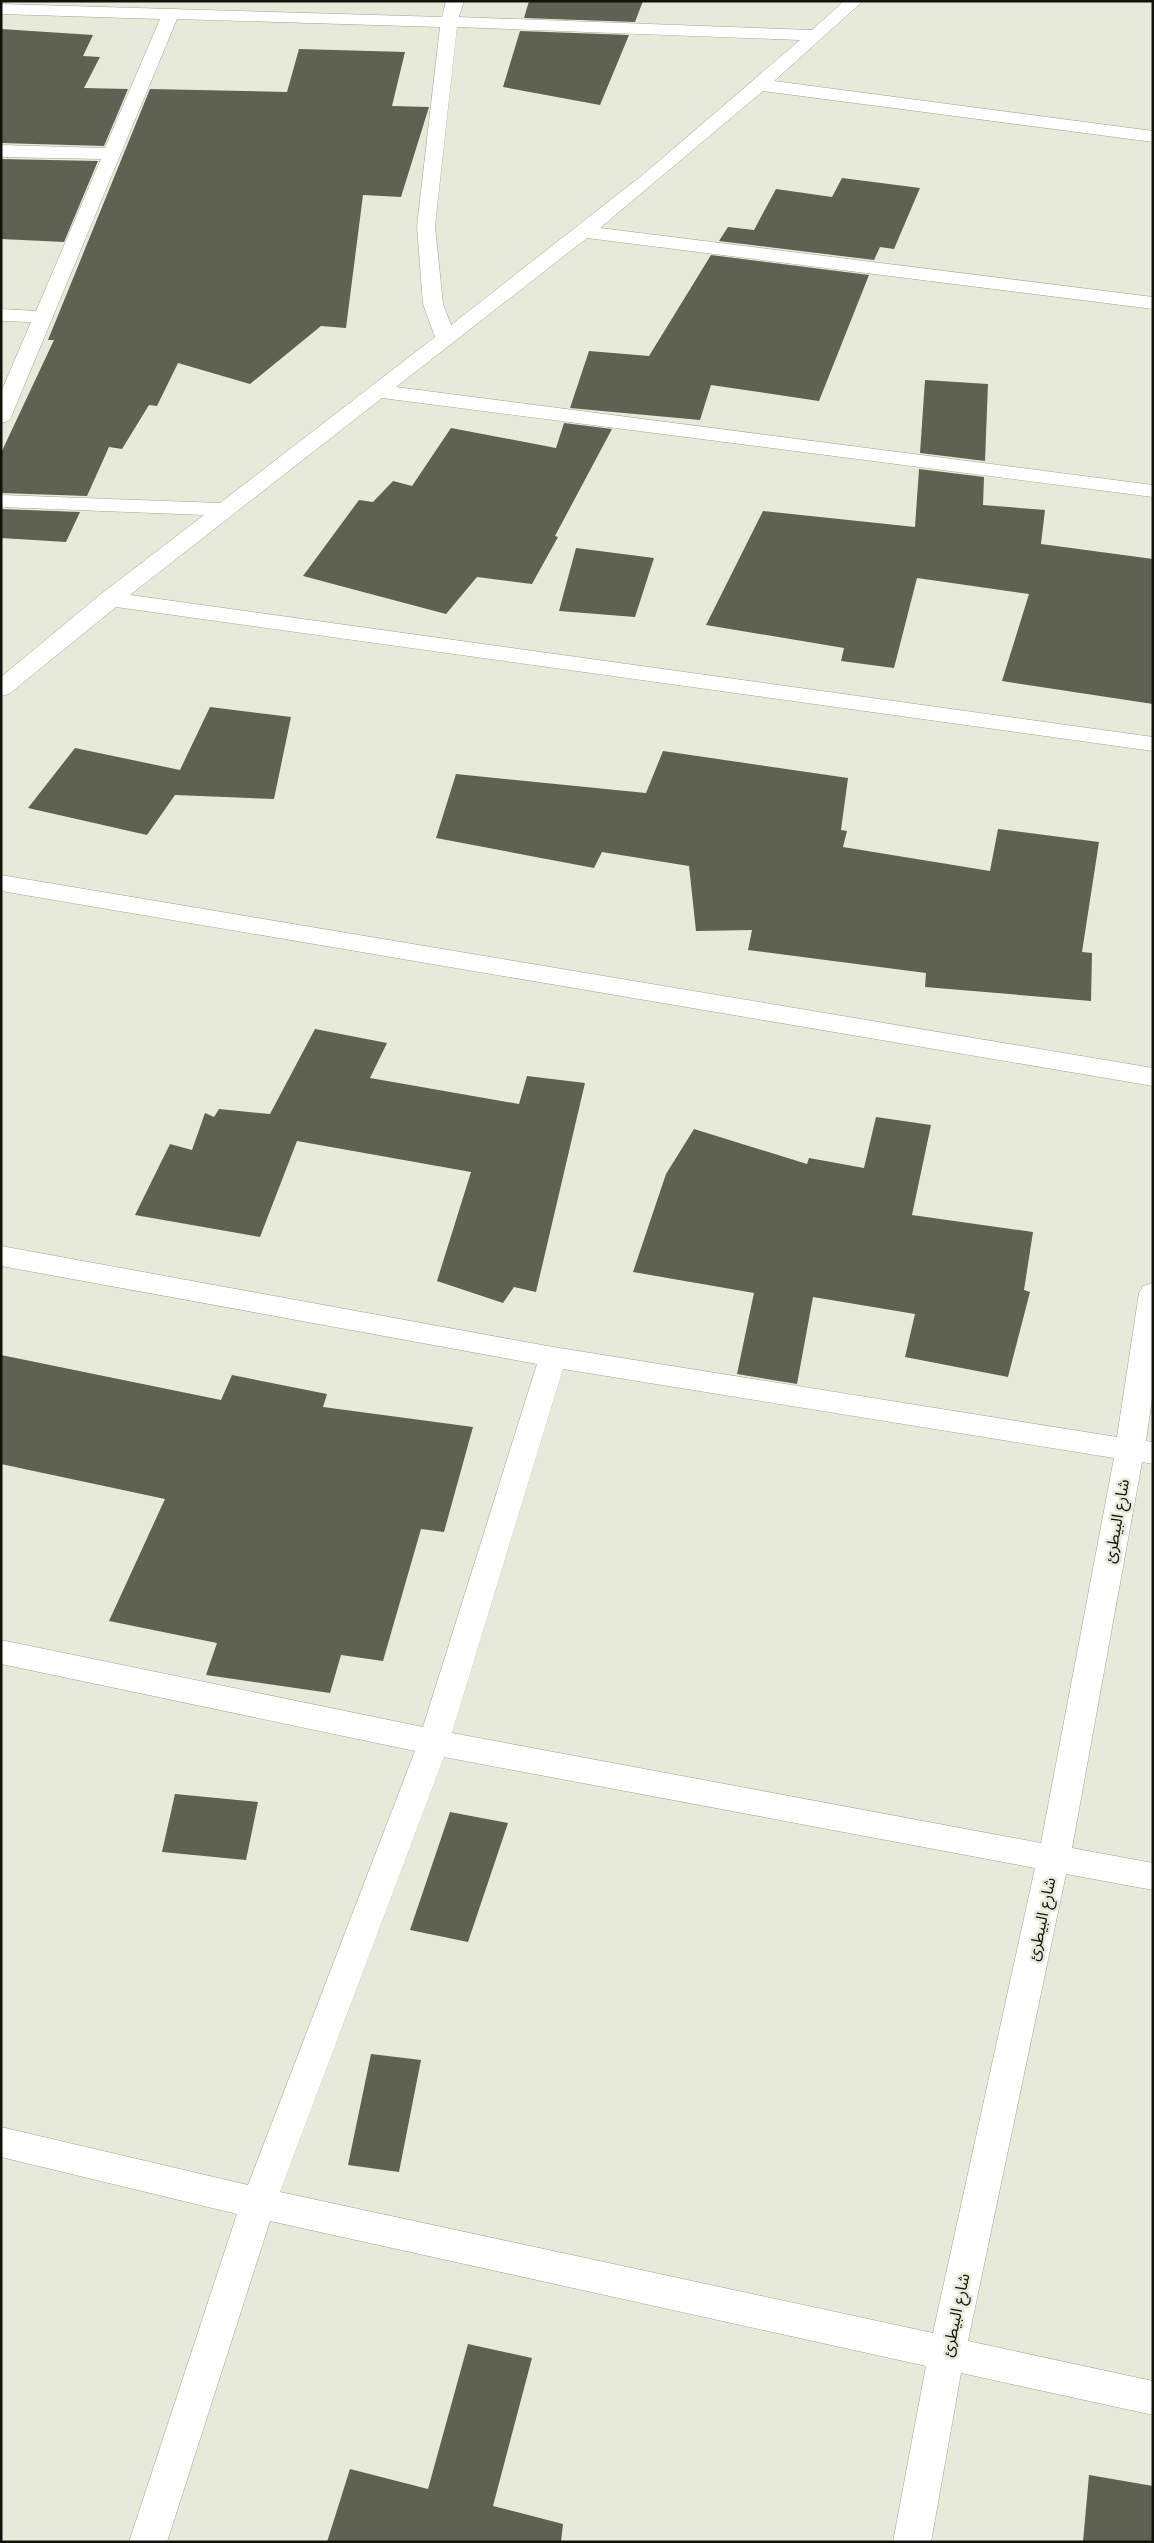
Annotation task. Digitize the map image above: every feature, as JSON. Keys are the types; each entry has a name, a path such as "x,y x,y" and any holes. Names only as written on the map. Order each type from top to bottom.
{"street":[{"path":"446,338 433,304 426,226 450,22 455,1"},
{"path":"1,689 109,599 222,509 584,232 761,86 855,1"},
{"path":"1,10 450,22 815,36"},
{"path":"1,417 110,154 171,14"},
{"path":"761,86 1153,137"},
{"path":"1,151 110,154"},
{"path":"584,232 1153,303"},
{"path":"1,315 43,317"},
{"path":"378,391 1153,491"},
{"path":"1,501 222,509"},
{"path":"109,599 1153,744"},
{"path":"1,883 1153,1077"},
{"path":"1,1256 553,1357 1141,1451"},
{"name":"شارع البيطرئ","path":"912,2542 947,2353 1141,1451 1153,1293"},
{"path":"148,2542 258,2203 434,1742 553,1357"},
{"path":"1,1652 434,1742 1153,1877"},
{"path":"1,2142 258,2203 1153,2398"}],"building":[{"path":"529,1 643,1 635,22 524,18"},
{"path":"1,29 93,35 83,56 100,57 84,88 128,89 104,146 1,143"},
{"path":"520,31 629,35 600,105 503,87"},
{"path":"299,49 405,52 392,106 429,107 401,197 363,195 346,328 321,326 250,384 178,363 157,406 149,405 122,449 109,447 87,496 1,493 1,453 54,340 48,340 150,89 287,92"},
{"path":"1,159 98,161 64,242 1,239"},
{"path":"842,178 920,188 894,249 880,247 874,260 719,241 728,227 754,230 776,189 832,197"},
{"path":"711,255 869,275 819,401 711,385 700,420 570,408 589,351 649,356"},
{"path":"925,380 988,384 985,461 920,453"},
{"path":"564,423 612,429 555,536 558,537 532,584 477,577 446,614 303,576 359,500 373,502 393,481 412,486 451,428 556,448"},
{"path":"919,469 984,477 983,505 1045,510 1041,544 1153,559 1153,704 1002,681 1029,594 917,578 894,668 841,661 844,648 706,625 763,511 915,527"},
{"path":"1,509 80,512 66,542 1,538"},
{"path":"576,548 654,558 635,617 559,611"},
{"path":"210,707 291,717 274,799 175,795 147,835 28,808 75,748 180,770"},
{"path":"663,751 848,778 841,830 847,831 843,847 990,871 998,829 1099,842 1082,952 1092,953 1091,1001 925,987 926,973 748,950 752,930 696,931 689,866 602,852 594,868 436,838 456,774 646,793"},
{"path":"315,1029 387,1043 370,1078 519,1104 527,1076 585,1083 536,1292 514,1287 503,1303 437,1281 471,1172 297,1141 260,1237 135,1215 170,1144 192,1150 205,1113 214,1117 219,1109 270,1114"},
{"path":"876,1117 931,1125 912,1215 1033,1232 1024,1290 1030,1292 1008,1377 905,1357 915,1314 813,1297 797,1384 737,1374 754,1293 633,1272 666,1174 694,1129 807,1164 809,1158 864,1168"},
{"path":"1,1355 221,1400 232,1375 327,1394 323,1407 473,1427 444,1532 421,1529 383,1661 341,1655 330,1693 206,1675 217,1643 109,1621 165,1499 1,1464"},
{"path":"175,1794 258,1802 246,1860 162,1852"},
{"path":"450,1812 508,1823 468,1942 410,1930"},
{"path":"371,2054 421,2060 399,2172 348,2165"},
{"path":"468,2344 532,2358 493,2506 563,2524 561,2542 327,2542 350,2469 428,2489"},
{"path":"1089,2475 1153,2486 1153,2542 1083,2542"}]}
